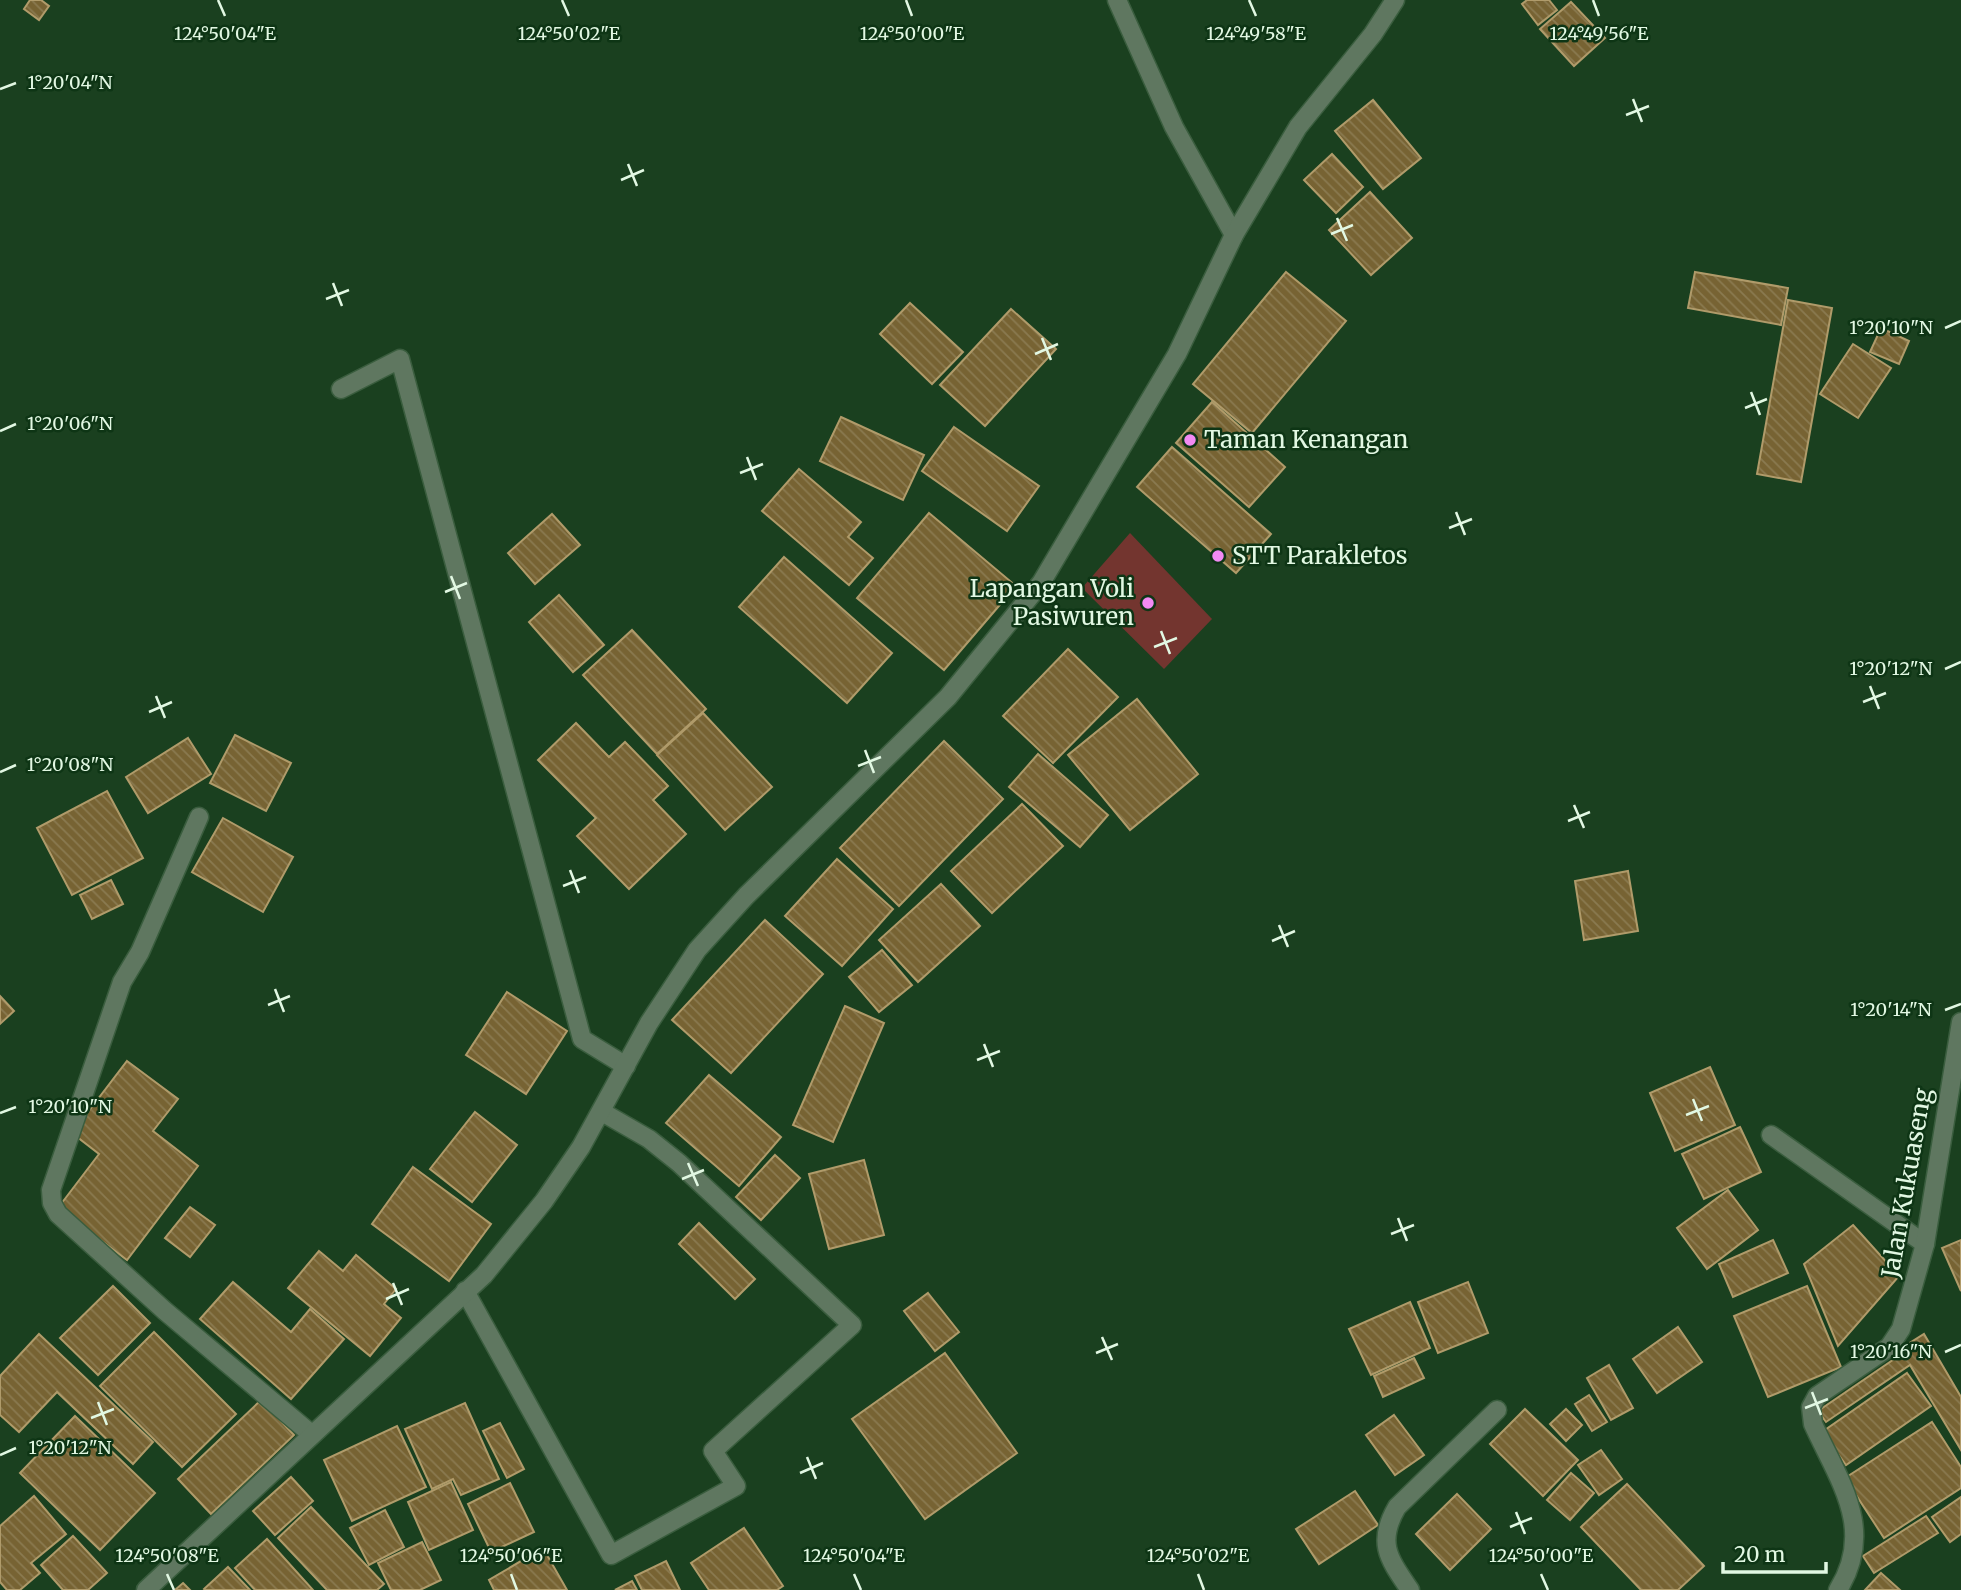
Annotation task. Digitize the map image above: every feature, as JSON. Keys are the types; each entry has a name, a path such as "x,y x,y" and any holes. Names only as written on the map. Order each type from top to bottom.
{"street":[{"path":"1117,0 1174,128 1234,235"},
{"path":"146,1590 310,1433 390,1366 484,1275 544,1201 602,1112 649,1023 697,950 746,896 947,697 1041,583 1177,354 1234,235 1298,127 1373,34 1395,0"},
{"path":"341,389 400,359 582,1039 626,1066"},
{"path":"199,817 140,952 122,982 51,1190 52,1203 58,1214 114,1265 310,1433"},
{"name":"Jalan Kukuaseng","path":"1838,1590 1849,1573 1856,1521 1813,1424 1811,1407 1817,1396 1889,1347 1902,1329 1925,1244 1956,1071 1961,1021"},
{"path":"465,1292 611,1555 736,1486 713,1451 852,1325 679,1163 649,1139 602,1112"},
{"path":"1771,1135 1925,1244"},
{"path":"1410,1590 1392,1564 1386,1546 1385,1533 1390,1518 1397,1507 1497,1410"}],"shaded area":[{"name":"Lapangan Voli Pasiwuren","path":"1130,533 1212,619 1164,669 1082,588"}],"building":[{"path":"30,0 41,0 49,6 39,20 24,9"},
{"path":"1527,0 1549,0 1557,10 1538,25 1522,4"},
{"path":"1571,2 1605,38 1574,66 1540,29"},
{"path":"1373,100 1421,158 1383,189 1335,131"},
{"path":"1332,154 1363,187 1336,213 1304,180"},
{"path":"1370,192 1412,238 1371,275 1329,230"},
{"path":"1286,272 1346,321 1252,433 1193,384"},
{"path":"1695,272 1788,288 1781,325 1688,308"},
{"path":"1788,300 1832,308 1801,482 1757,474"},
{"path":"910,303 963,352 932,384 880,334"},
{"path":"1011,309 1056,349 985,426 940,385"},
{"path":"1881,328 1909,341 1899,364 1870,352"},
{"path":"1853,344 1891,368 1858,418 1820,394"},
{"path":"1212,402 1285,467 1249,507 1176,443"},
{"path":"841,417 924,455 903,500 820,461"},
{"path":"954,427 1039,486 1007,531 922,471"},
{"path":"1172,447 1271,534 1236,573 1137,487"},
{"path":"799,469 861,522 848,537 873,558 849,585 762,511"},
{"path":"929,513 1016,586 944,670 857,598"},
{"path":"552,514 580,545 535,584 508,553"},
{"path":"784,557 892,653 847,703 739,607"},
{"path":"559,595 604,645 573,672 529,622"},
{"path":"632,630 706,709 657,754 583,675"},
{"path":"1068,649 1118,697 1053,763 1003,716"},
{"path":"1137,699 1198,774 1130,830 1068,755"},
{"path":"703,713 772,787 725,830 657,755"},
{"path":"576,723 609,757 625,742 668,786 653,800 686,834 629,889 577,836 596,818 538,760"},
{"path":"235,735 291,763 266,811 210,783"},
{"path":"188,738 211,774 148,813 126,777"},
{"path":"944,741 1003,799 899,906 840,848"},
{"path":"1038,754 1108,815 1080,847 1009,787"},
{"path":"107,791 143,858 72,895 37,828"},
{"path":"1022,804 1063,846 992,913 951,871"},
{"path":"223,818 293,857 263,912 192,872"},
{"path":"837,859 893,909 842,966 785,916"},
{"path":"1628,871 1638,931 1584,940 1575,881"},
{"path":"111,880 123,904 92,919 80,895"},
{"path":"941,884 980,926 918,982 879,940"},
{"path":"765,920 823,974 731,1073 672,1020"},
{"path":"882,950 912,985 879,1012 849,977"},
{"path":"507,992 567,1031 526,1094 466,1055"},
{"path":"0,996 14,1011 0,1024"},
{"path":"845,1006 884,1023 833,1142 793,1125"},
{"path":"127,1061 178,1099 153,1131 198,1166 127,1260 58,1208 99,1154 72,1133"},
{"path":"1710,1067 1735,1125 1675,1151 1650,1093"},
{"path":"709,1075 781,1137 739,1186 666,1123"},
{"path":"475,1112 517,1145 472,1202 430,1169"},
{"path":"1740,1127 1761,1172 1704,1199 1682,1154"},
{"path":"775,1155 800,1178 761,1220 736,1197"},
{"path":"864,1160 884,1235 829,1249 809,1174"},
{"path":"413,1167 491,1224 449,1281 372,1224"},
{"path":"1728,1190 1758,1230 1707,1269 1677,1228"},
{"path":"190,1207 215,1225 190,1257 165,1238"},
{"path":"699,1223 755,1279 735,1299 679,1244"},
{"path":"1853,1225 1899,1276 1838,1346 1804,1264"},
{"path":"1773,1240 1788,1273 1733,1297 1719,1264"},
{"path":"1961,1240 1961,1291 1942,1248"},
{"path":"319,1251 343,1271 356,1255 396,1289 384,1304 401,1318 370,1356 288,1288"},
{"path":"233,1282 291,1332 310,1309 344,1339 291,1399 200,1319"},
{"path":"1468,1282 1488,1333 1438,1353 1418,1302"},
{"path":"113,1286 150,1323 98,1375 60,1338"},
{"path":"1807,1286 1841,1367 1768,1397 1734,1316"},
{"path":"928,1293 959,1332 935,1351 904,1311"},
{"path":"1410,1302 1430,1348 1371,1375 1349,1329"},
{"path":"1678,1327 1702,1362 1657,1393 1633,1359"},
{"path":"154,1332 236,1414 182,1467 100,1386"},
{"path":"39,1334 153,1442 133,1464 57,1392 19,1432 0,1415 0,1376"},
{"path":"1924,1334 1961,1397 1961,1450 1910,1365 1826,1422 1818,1411 1903,1353 1900,1349"},
{"path":"945,1353 1017,1453 925,1519 852,1419"},
{"path":"1414,1358 1424,1378 1383,1397 1374,1376"},
{"path":"1609,1365 1633,1408 1611,1420 1587,1378"},
{"path":"1907,1373 1931,1406 1846,1465 1822,1432"},
{"path":"1589,1395 1607,1422 1592,1431 1575,1404"},
{"path":"261,1400 294,1435 211,1514 178,1479"},
{"path":"465,1403 499,1479 461,1495 453,1479 432,1489 405,1429"},
{"path":"1525,1409 1578,1460 1543,1496 1490,1444"},
{"path":"1566,1409 1582,1425 1566,1441 1550,1424"},
{"path":"1394,1415 1424,1455 1395,1475 1366,1435"},
{"path":"75,1416 155,1493 100,1550 20,1473"},
{"path":"1932,1422 1961,1467 1961,1488 1884,1538 1845,1478"},
{"path":"500,1423 524,1469 507,1478 483,1431"},
{"path":"397,1426 426,1487 352,1521 324,1460"},
{"path":"1601,1450 1622,1479 1599,1495 1578,1465"},
{"path":"1571,1473 1594,1493 1570,1520 1547,1500"},
{"path":"291,1477 313,1501 275,1535 253,1511"},
{"path":"451,1482 473,1530 429,1550 408,1502"},
{"path":"510,1483 534,1532 491,1552 468,1504"},
{"path":"1627,1484 1704,1566 1678,1590 1641,1590 1581,1527"},
{"path":"1355,1491 1378,1525 1319,1564 1296,1529"},
{"path":"1457,1494 1491,1529 1450,1570 1416,1534"},
{"path":"34,1496 66,1534 31,1563 40,1573 20,1590 7,1590 0,1582 0,1526"},
{"path":"1961,1497 1961,1534 1950,1542 1932,1517"},
{"path":"311,1507 384,1584 377,1590 327,1590 278,1538"},
{"path":"385,1510 404,1547 369,1565 350,1528"},
{"path":"1926,1516 1938,1533 1874,1573 1863,1556"},
{"path":"744,1528 783,1586 777,1590 709,1590 691,1563"},
{"path":"73,1536 107,1573 88,1590 63,1590 41,1565"},
{"path":"267,1539 313,1590 255,1590 235,1568"},
{"path":"422,1542 441,1580 420,1590 391,1590 378,1563"},
{"path":"543,1548 567,1590 494,1590 489,1580"},
{"path":"666,1561 680,1590 642,1590 635,1576"},
{"path":"228,1567 250,1590 204,1589"},
{"path":"1881,1573 1900,1590 1865,1590"},
{"path":"632,1581 637,1590 615,1590"},
{"path":"183,1583 190,1590 175,1590"}],"place":[{"name":"Taman Kenangan","path":"1190,440"},
{"name":"STT Parakletos","path":"1218,556"},
{"name":"Lapangan Voli Pasiwuren","path":"1148,603"}]}
